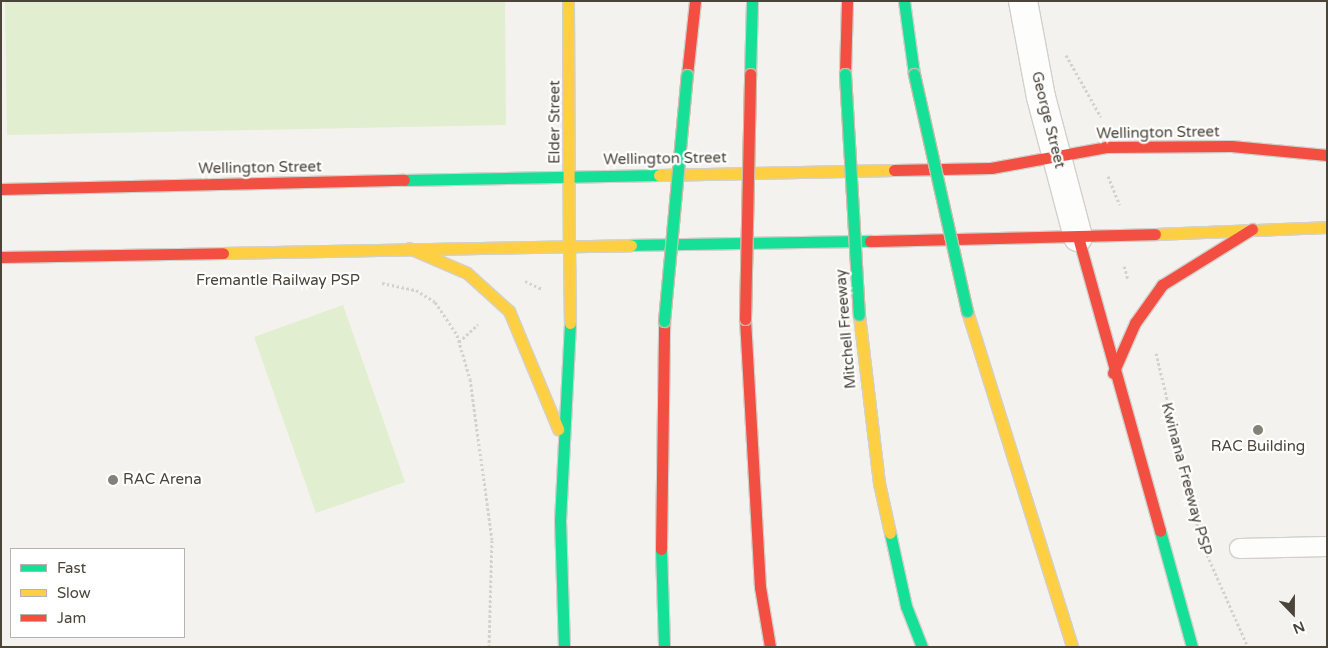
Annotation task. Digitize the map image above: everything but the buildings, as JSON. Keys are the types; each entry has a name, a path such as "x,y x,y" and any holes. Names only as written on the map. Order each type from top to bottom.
{"main road":[{"name":"Elder Street","path":"564,647 563,442 572,307 569,244 568,1"},
{"path":"664,647 660,592 664,321 695,1"},
{"path":"752,1 745,318 760,587 770,647"},
{"name":"Mitchell Freeway","path":"847,1 845,74 859,315 879,483 906,606 922,647"},
{"path":"904,1 914,74 967,311 1072,647"},
{"name":"Wellington Street","path":"1,189 991,168 1106,146 1212,146 1327,155"},
{"path":"1,257 569,244 1078,237 1327,227"},
{"path":"1112,373 1135,323 1162,285 1252,229"},
{"path":"1078,237 1112,373 1192,647"},
{"path":"409,248 467,273 509,311 563,442"},
{"path":"906,606 912,647"}],"street":[{"name":"George Street","path":"1024,1 1024,23 1078,237"}],"lane":[{"path":"1239,548 1327,546"}],"path":[{"path":"1063,48 1103,123"},
{"path":"1107,173 1120,204"},
{"path":"524,281 552,291"},
{"name":"Fremantle Railway PSP","path":"378,282 426,294 442,311 459,342 475,404 492,540 489,647"},
{"path":"459,342 480,322"},
{"name":"Kwinana Freeway PSP","path":"1156,349 1158,377 1201,541 1248,647"}],"green space":[{"path":"5,1 505,1 506,125 7,135"},
{"path":"343,305 405,482 316,513 254,337"}],"traffic: fast":[{"path":"750,74 752,1"},
{"path":"904,1 914,74"},
{"path":"845,74 859,315"},
{"path":"914,74 967,311"},
{"path":"664,321 687,75"},
{"path":"404,180 659,175"},
{"path":"631,245 870,241"},
{"path":"564,647 560,521 570,323"},
{"path":"1160,531 1192,647"},
{"path":"890,533 906,606 922,647"},
{"path":"661,549 664,647"}],"traffic: slow":[{"path":"568,1 569,244"},
{"path":"659,175 894,170"},
{"path":"1155,234 1327,227"},
{"path":"569,244 570,323"},
{"path":"223,253 631,245"},
{"path":"409,248 467,273 509,311 558,429"},
{"path":"967,311 1072,647"},
{"path":"859,315 879,483 890,533"}],"traffic: jam":[{"path":"687,75 695,1"},
{"path":"845,74 847,1"},
{"path":"745,319 750,74"},
{"path":"894,170 991,168 1106,147 1231,146 1327,155"},
{"path":"1,189 404,180"},
{"path":"1113,373 1135,323 1162,285 1252,229"},
{"path":"870,241 1155,234"},
{"path":"1078,237 1160,531"},
{"path":"1,257 223,253"},
{"path":"745,319 760,587 770,647"},
{"path":"661,549 664,321"}],"place":[{"name":"RAC Building","path":"1258,430"},
{"name":"RAC Arena","path":"113,480"}]}
